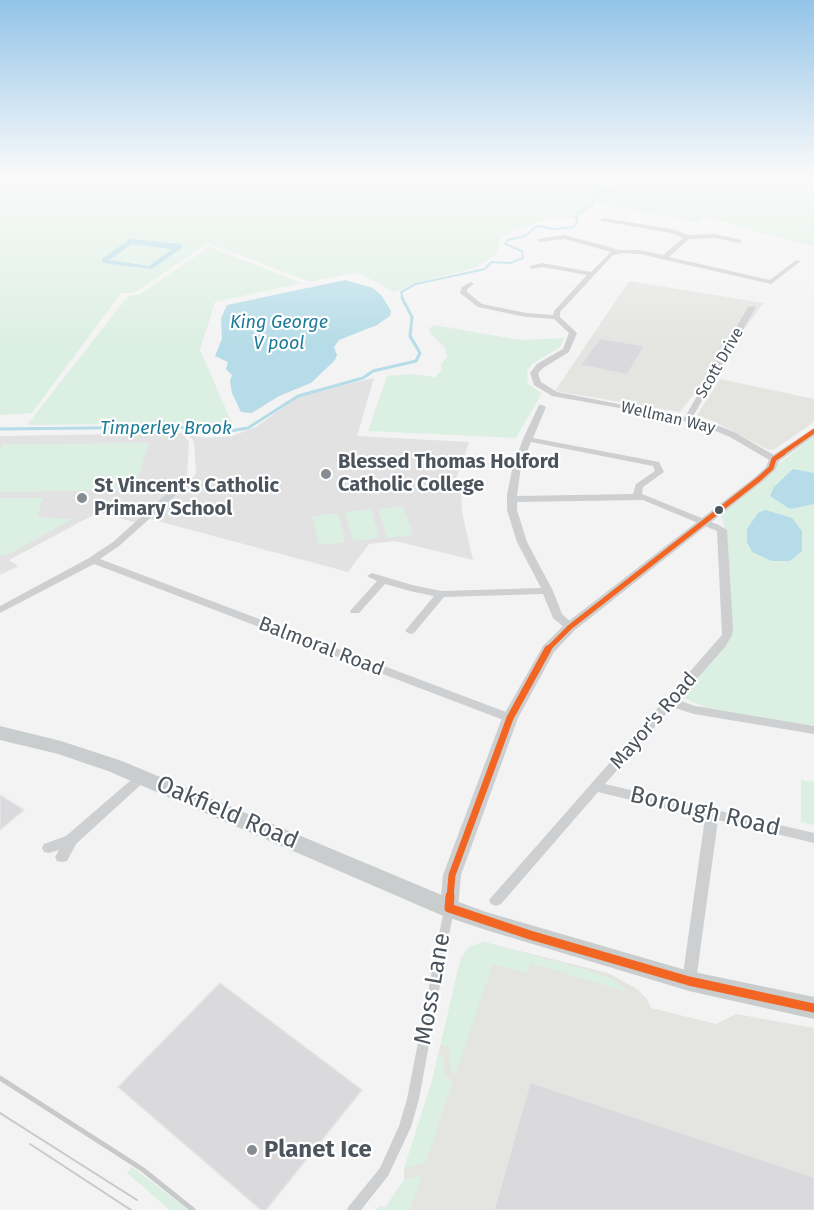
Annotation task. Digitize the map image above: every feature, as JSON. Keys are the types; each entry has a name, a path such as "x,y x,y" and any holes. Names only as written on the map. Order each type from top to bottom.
{"main road":[{"name":"Oakfield Road","path":"0,733 78,753 142,777 449,908 530,935 689,981 814,1008"}],"street":[{"path":"673,231 687,237 715,236 739,241"},
{"path":"540,240 564,237 616,252 634,252 665,257 771,282 798,261"},
{"path":"665,257 687,237"},
{"path":"471,284 458,289 473,303 490,309 536,316 556,316 560,308 609,256 616,252"},
{"path":"531,267 542,265 592,274"},
{"name":"Scott Drive","path":"687,420 752,307"},
{"name":"Wellman Way","path":"556,316 572,330 570,344 563,352 540,366 534,374 537,383 555,394 687,420 730,433 774,459"},
{"path":"542,406 517,466 512,499 518,532 548,591 557,616 570,627"},
{"name":"Moss Lane","path":"353,1210 384,1172 405,1127 413,1100 449,908 452,875 510,718 548,649 570,627 759,479 771,468 774,459 814,431"},
{"path":"527,439 656,464 660,472 639,486 638,497"},
{"path":"0,610 93,560 151,514 173,493"},
{"path":"512,499 638,497 656,501 704,521"},
{"name":"Mayor's Road","path":"496,900 727,635 723,532 704,521"},
{"name":"Balmoral Road","path":"93,560 510,718"},
{"path":"355,611 378,578 441,594 548,591"},
{"path":"410,632 441,594"},
{"path":"670,702 694,710 814,730"},
{"path":"62,857 71,840 142,777"},
{"name":"Borough Road","path":"596,787 814,837"},
{"path":"689,981 712,814"},
{"path":"49,848 71,840"}],"shaded area":[{"path":"629,281 764,303 680,412 555,391"},
{"name":"Blessed Thomas Holford Catholic College","path":"374,378 357,436 469,442 453,487 461,489 462,512 473,560 395,541 369,544 348,572 150,519 189,483 196,473 194,442 188,435 206,438 232,436 256,427 299,396"},
{"path":"720,379 814,399 814,422 775,449 769,450 697,415"},
{"name":"St Vincent's Catholic Primary School","path":"182,433 189,442 187,477 182,485 178,484 137,523 99,512 9,560 18,566 0,575 0,436"},
{"path":"484,942 608,973 637,989 647,999 651,1008 716,1024 736,1014 814,1028 814,1210 376,1210 380,1206 385,1208 404,1180 404,1169 432,1081 461,958 471,946"}],"green space":[{"path":"0,231 513,231 501,236 494,256 477,267 416,283 394,292 357,272 311,282 208,243 134,293 121,293 32,413 0,415"},
{"path":"758,231 814,231 814,247"},
{"path":"209,247 302,283 215,302 200,350 232,423 27,425 128,296 140,294"},
{"path":"434,325 520,340 564,338 560,347 532,364 527,371 528,384 542,393 516,438 368,431 387,376 413,374 435,377 442,370 441,364 447,357 445,348 431,334 429,329"},
{"path":"814,436 814,726 706,708 680,696 725,645 725,529 719,511"},
{"path":"149,443 134,490 0,492 0,449 3,444"},
{"path":"0,498 43,498 37,517 72,519 6,556 0,554"},
{"path":"403,506 413,535 387,538 378,509"},
{"path":"371,509 379,538 353,541 345,512"},
{"path":"338,513 345,542 319,545 312,516"},
{"path":"801,780 814,782 814,825 801,822"},
{"path":"484,942 595,972 614,980 628,992 530,963 527,973 493,964 456,1073 451,1072 449,1047 441,1045 458,969 465,951 471,946"},
{"path":"439,1053 443,1055 445,1077 453,1080 426,1162 404,1169 432,1081"},
{"path":"132,1167 188,1210 170,1210 127,1173"},
{"path":"422,1175 410,1210 376,1210 380,1206 385,1208 404,1180"}],"water":[{"path":"130,239 179,244 183,247 152,269 103,263 102,259","holes":["132,244 171,249 149,266 109,260"]},
{"name":"King George V pool","path":"345,280 373,288 382,296 391,311 390,316 377,325 339,340 334,347 337,355 335,360 311,383 279,396 252,413 241,412 232,393 230,381 232,375 226,369 228,362 215,356 222,339 221,318 227,305"},
{"path":"793,469 814,473 814,504 790,509 770,496 774,487"},
{"path":"766,510 792,518 802,531 802,551 789,561 772,561 752,552 747,542 747,529 758,513"}],"building":[{"path":"600,338 645,346 627,375 580,365"},
{"path":"0,795 24,810 0,830"},
{"name":"Planet Ice","path":"220,983 362,1090 266,1210 261,1210 118,1087"},
{"path":"530,1082 814,1177 814,1210 494,1210"}],"waterway":[{"name":"Timperley Brook","path":"403,299 401,292 416,284 485,269 491,262 510,263 523,258 522,251 505,244 508,240 525,236 530,231"},
{"name":"Timperley Brook","path":"0,429 179,427 218,433 248,428 298,396 363,378 373,371 416,361 420,353 410,336 412,317 402,298"}],"tram line":[{"path":"0,1113 137,1200"},
{"path":"30,1144 131,1210"}],"railway":[{"path":"0,1078 142,1169 193,1210"}],"transit line":[{"path":"814,431 774,459 771,468 759,479 570,627 548,649 510,718 452,875 449,908 530,935 689,981 814,1008"}],"place":[{"name":"Blessed Thomas Holford Catholic College","path":"326,474"},
{"name":"St Vincent's Catholic Primary School","path":"82,498"},
{"name":"Planet Ice","path":"252,1150"}]}
